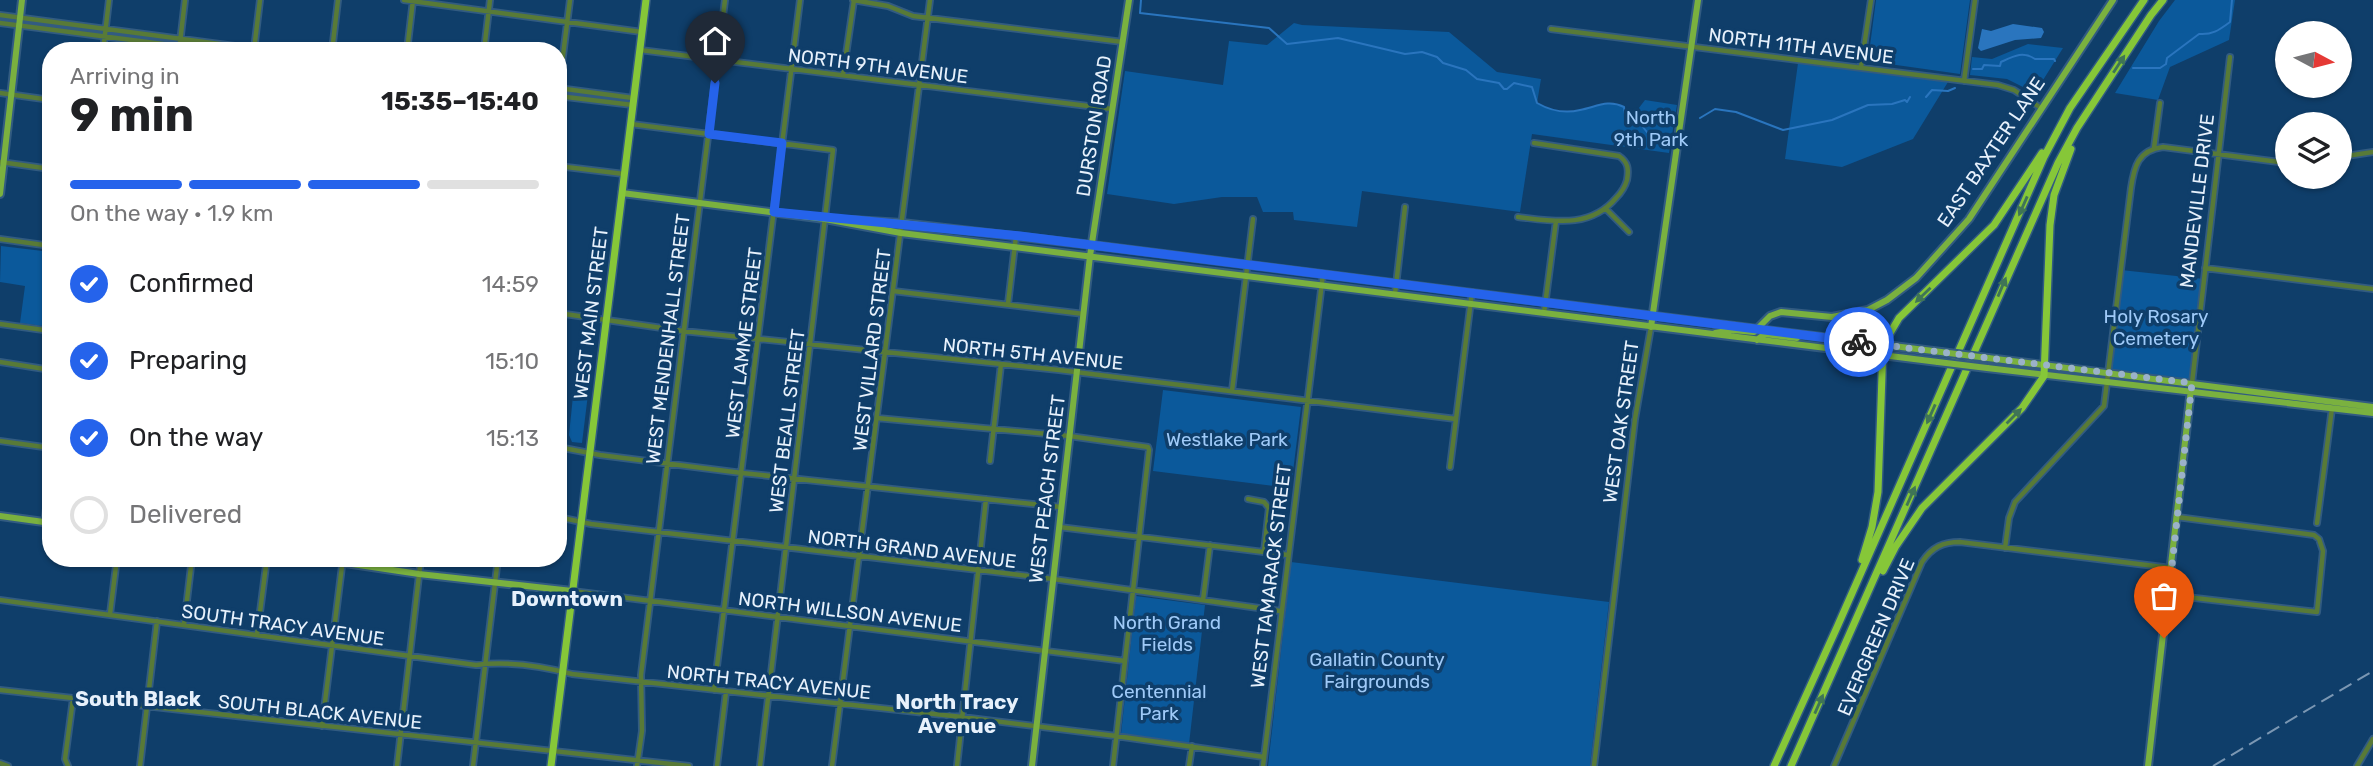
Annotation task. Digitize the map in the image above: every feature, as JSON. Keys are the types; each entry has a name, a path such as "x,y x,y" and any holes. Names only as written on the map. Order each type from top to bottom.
{"highway":[{"name":"WEST MAIN STREET","path":"551,766 646,0"},
{"path":"1838,625 1864,556 1878,492 1883,345 1899,318 1994,225 2144,0"},
{"path":"1791,766 2037,208 2077,128 2163,0"},
{"path":"1854,624 1896,546 1922,508 2022,408 2044,376 2050,225 2054,195 2068,154 2100,93"},
{"path":"1774,766 2044,157 2070,108"}],"main road":[{"path":"0,194 22,0"},
{"name":"DURSTON ROAD","path":"1090,256 1129,0"},
{"name":"WEST OAK STREET","path":"1651,327 1698,0"},
{"name":"EAST BAXTER LANE","path":"1760,328 1770,316 1781,312 1844,316 1867,310 1893,296 1916,278 1969,219 2113,0"},
{"path":"622,193 825,219 901,233 2044,376 2191,387 2373,407"},
{"path":"825,219 902,223 1546,301 2109,372 2191,387 2373,413"},
{"name":"WEST PEACH STREET","path":"1032,766 1090,256"},
{"path":"1704,334 1735,330 1754,332 1760,328"},
{"path":"1757,340 1765,334 1827,337"},
{"path":"2148,766 2191,387"},
{"path":"0,516 42,522"},
{"path":"381,567 419,574 572,591"}],"street":[{"path":"104,42 109,0"},
{"path":"179,42 185,0"},
{"path":"255,42 260,0"},
{"path":"333,42 338,0"},
{"path":"404,0 642,32"},
{"path":"485,42 490,0"},
{"path":"565,42 570,0"},
{"name":"WEST MENDENHALL STREET","path":"637,763 642,731 642,682 650,602 725,0"},
{"name":"WEST LAMME STREET","path":"714,690 800,0"},
{"path":"843,75 854,0 888,6 913,16 1122,42"},
{"name":"WEST VILLARD STREET","path":"832,766 930,0"},
{"path":"1861,67 1871,0"},
{"path":"1964,80 1975,0"},
{"path":"408,42 413,1"},
{"path":"0,15 20,22 154,42"},
{"path":"0,23 20,22 106,29 165,42"},
{"name":"NORTH 11TH AVENUE","path":"1551,29 1964,80 2014,90 2041,107"},
{"name":"NORTH 9TH AVENUE","path":"639,50 1112,109"},
{"name":"MANDEVILLE DRIVE","path":"2191,387 2230,57"},
{"path":"567,90 633,102"},
{"path":"0,93 42,99"},
{"path":"567,96 633,102"},
{"path":"2154,148 2160,103"},
{"path":"630,124 782,143"},
{"name":"WEST BEALL STREET","path":"760,766 833,150 782,143"},
{"path":"1518,217 1556,221 1589,219 1606,209 1627,180 1628,168 1625,160 1619,156 1534,143"},
{"path":"2005,548 2009,518 2015,502 2099,413 2106,399 2134,169 2143,155 2154,148 2163,147 2275,161"},
{"path":"2352,155 2373,152"},
{"path":"2,163 42,168"},
{"path":"567,167 624,174"},
{"path":"1395,294 1405,207"},
{"path":"1606,209 1629,232"},
{"path":"1232,391 1253,219"},
{"path":"1544,313 1556,221"},
{"path":"1008,304 1016,236"},
{"path":"0,239 42,245"},
{"path":"2205,268 2373,289"},
{"name":"WEST TAMARACK STREET","path":"1263,766 1323,274"},
{"path":"893,291 1084,314"},
{"path":"1450,467 1472,292"},
{"name":"NORTH 5TH AVENUE","path":"567,314 758,340 1077,372 1456,419"},
{"path":"0,324 42,330"},
{"name":"WEST OAK STREET","path":"1594,766 1635,419 1651,327"},
{"path":"0,362 42,369"},
{"path":"990,461 1001,364"},
{"path":"2317,523 2332,408"},
{"path":"877,418 1069,436 1145,446 1149,450 1113,766"},
{"path":"0,441 42,447"},
{"path":"567,448 742,473 1061,507"},
{"path":"957,766 986,499"},
{"path":"1248,499 1264,502 1269,508 1264,552"},
{"path":"2169,595 2317,612 2323,551 2319,539 2314,536 2177,517"},
{"name":"NORTH GRAND AVENUE","path":"567,519 658,533 1053,579 1280,611"},
{"path":"1059,527 1288,555"},
{"name":"EVERGREEN DRIVE","path":"1835,766 1897,618 1926,555 1934,548 1951,542 2171,568"},
{"path":"1203,600 1210,545"},
{"path":"110,614 116,567"},
{"path":"184,625 191,567"},
{"path":"257,635 266,567"},
{"path":"322,726 342,567"},
{"path":"397,766 420,567"},
{"path":"473,766 497,567"},
{"name":"NORTH WILLSON AVENUE","path":"572,591 1125,661"},
{"name":"SOUTH TRACY AVENUE","path":"0,600 476,666 521,666 562,671"},
{"path":"140,766 157,621"},
{"name":"NORTH TRACY AVENUE","path":"562,671 1036,726 1264,757"},
{"name":"SOUTH BLACK AVENUE","path":"0,690 476,742 637,763 689,766"},
{"path":"717,766 726,692"},
{"path":"67,764 73,699"},
{"path":"2357,766 2373,740"},
{"path":"1189,766 1192,746"},
{"path":"0,763 8,766"}],"green space":[{"path":"1876,0 1970,0 1960,74 1868,61"},
{"path":"2175,0 2235,0 2229,40 2170,67 2158,100 2115,93 2159,21"},
{"name":"North 9th Park","path":"1294,23 1449,32 1497,72 1541,79 1537,103 1558,111 1568,112 1612,104 1624,107 1625,114 1632,117 1645,100 1677,105 1669,153 1532,134 1520,212 1362,191 1357,227 1294,220 1293,212 1263,212 1257,197 1222,197 1174,204 1107,194 1125,71 1223,85 1229,41 1267,45"},
{"path":"2028,44 2063,48 2035,93 2007,79 1970,75 1972,57 1992,59"},
{"path":"1798,63 1948,82 1913,139 1842,167 1785,159"},
{"path":"1,246 42,251 42,326 20,323 25,286 0,282"},
{"name":"Holy Rosary Cemetery","path":"2121,270 2204,279 2192,383 2109,372"},
{"path":"580,385 589,386 582,443 572,442 569,435 573,396 577,394"},
{"name":"Westlake Park","path":"1163,390 1301,407 1291,488 1153,471"},
{"name":"Gallatin County Fairgrounds","path":"1291,562 1609,602 1590,766 1268,766"},
{"path":"1136,596 1205,605 1189,744 1121,734"}],"shaded area":[{"path":"2013,24 2042,28 2044,32 2041,38 2015,40 1981,51 1978,48 1982,29 1991,31"}],"waterway":[{"path":"1141,0 1140,13 1269,28 1287,44 1338,38 1405,54 1422,52 1437,57 1443,63 1466,70 1477,79 1499,83 1504,89 1514,83 1532,87 1537,103 1553,110 1568,112 1602,104 1624,107 1625,114 1639,122 1650,136 1664,137"},
{"path":"2133,68 2160,68 2166,64 2167,58 2199,34 2212,33 2230,22 2232,0"},
{"path":"1973,69 1982,69 1984,65 2000,66 2001,62 2022,55 2055,61"},
{"path":"1926,97 1932,90 1948,91 1955,88"},
{"path":"1700,118 1715,109 1736,112 1783,130 1832,120 1868,105 1892,104 1905,100 1907,102 1910,97"}],"railway":[{"path":"2213,766 2373,671"}],"way so far":[{"path":"1859,342 2192,383 2164,638"}],"district":[{"name":"Downtown","path":"567,598"},
{"name":"South Black","path":"138,698"},
{"name":"North Tracy Avenue","path":"957,713"}],"route":[{"path":"715,83 709,134 782,143 774,212 1020,236 1859,342"}],"park label":[{"name":"North Grand Fields","path":"1167,633"},
{"name":"Centennial Park","path":"1159,702"}]}
